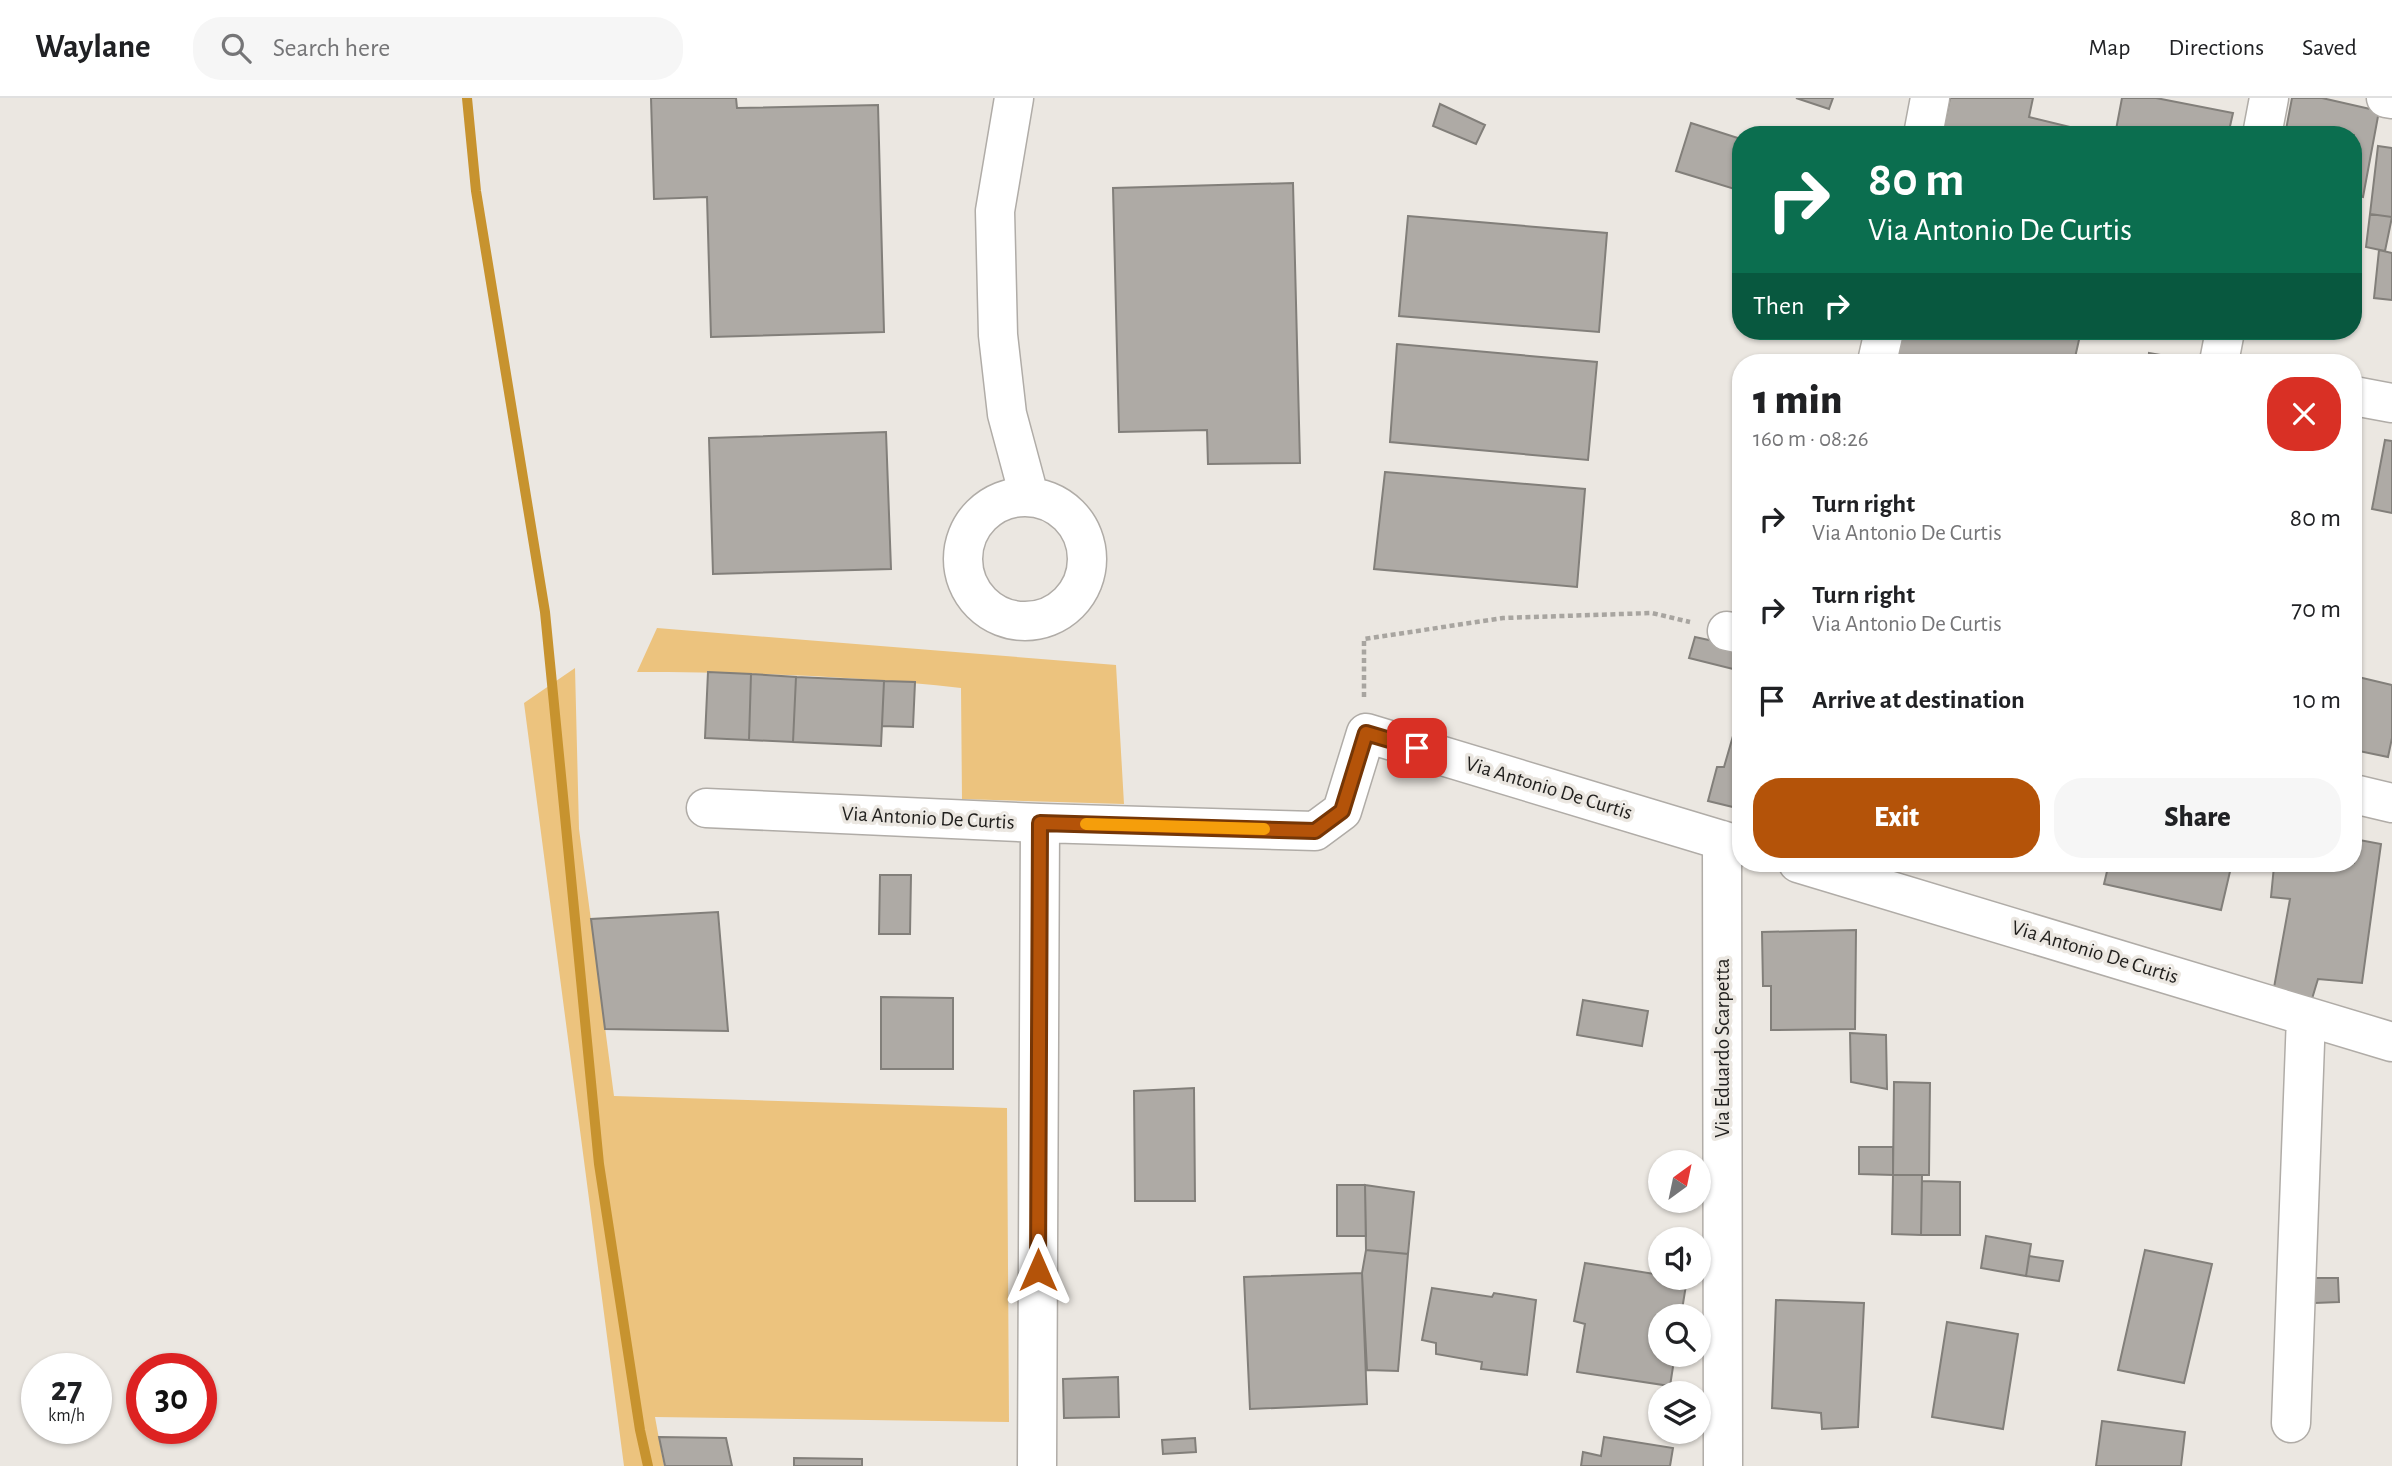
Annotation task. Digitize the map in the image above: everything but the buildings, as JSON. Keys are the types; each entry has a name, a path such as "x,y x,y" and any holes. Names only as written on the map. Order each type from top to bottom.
{"street":[{"path":"1014,98 995,211 998,335 1007,414 1029,496"},
{"path":"1925,126 1930,98"},
{"path":"2264,126 2270,98"},
{"path":"2386,98 2392,99"},
{"path":"2362,397 2392,403"},
{"name":"Via Antonio De Curtis","path":"706,808 1040,823 1315,831 1342,811 1366,733 1731,843"},
{"path":"2362,796 2392,803"},
{"path":"1037,1466 1040,823"},
{"name":"Via Eduardo Scarpetta","path":"1723,1466 1731,843"},
{"name":"Via Antonio De Curtis","path":"1828,872 2392,1042"},
{"path":"2291,1423 2306,1016"}],"path":[{"path":"1366,733 1364,639 1503,618 1652,613 1732,632"}],"shaded area":[{"path":"657,628 1116,665 1124,804 962,799 961,688 799,676 637,672"},
{"path":"575,668 579,829 614,1096 1007,1108 1009,1422 655,1417 664,1466 624,1466 524,703"}],"waterway":[{"path":"467,98 476,191 545,612 599,1164 640,1430 648,1466"}],"slow traffic":[{"path":"1086,824 1264,829"}],"route":[{"path":"1038,1270 1040,823 1315,831 1342,811 1366,733 1417,748"}]}
